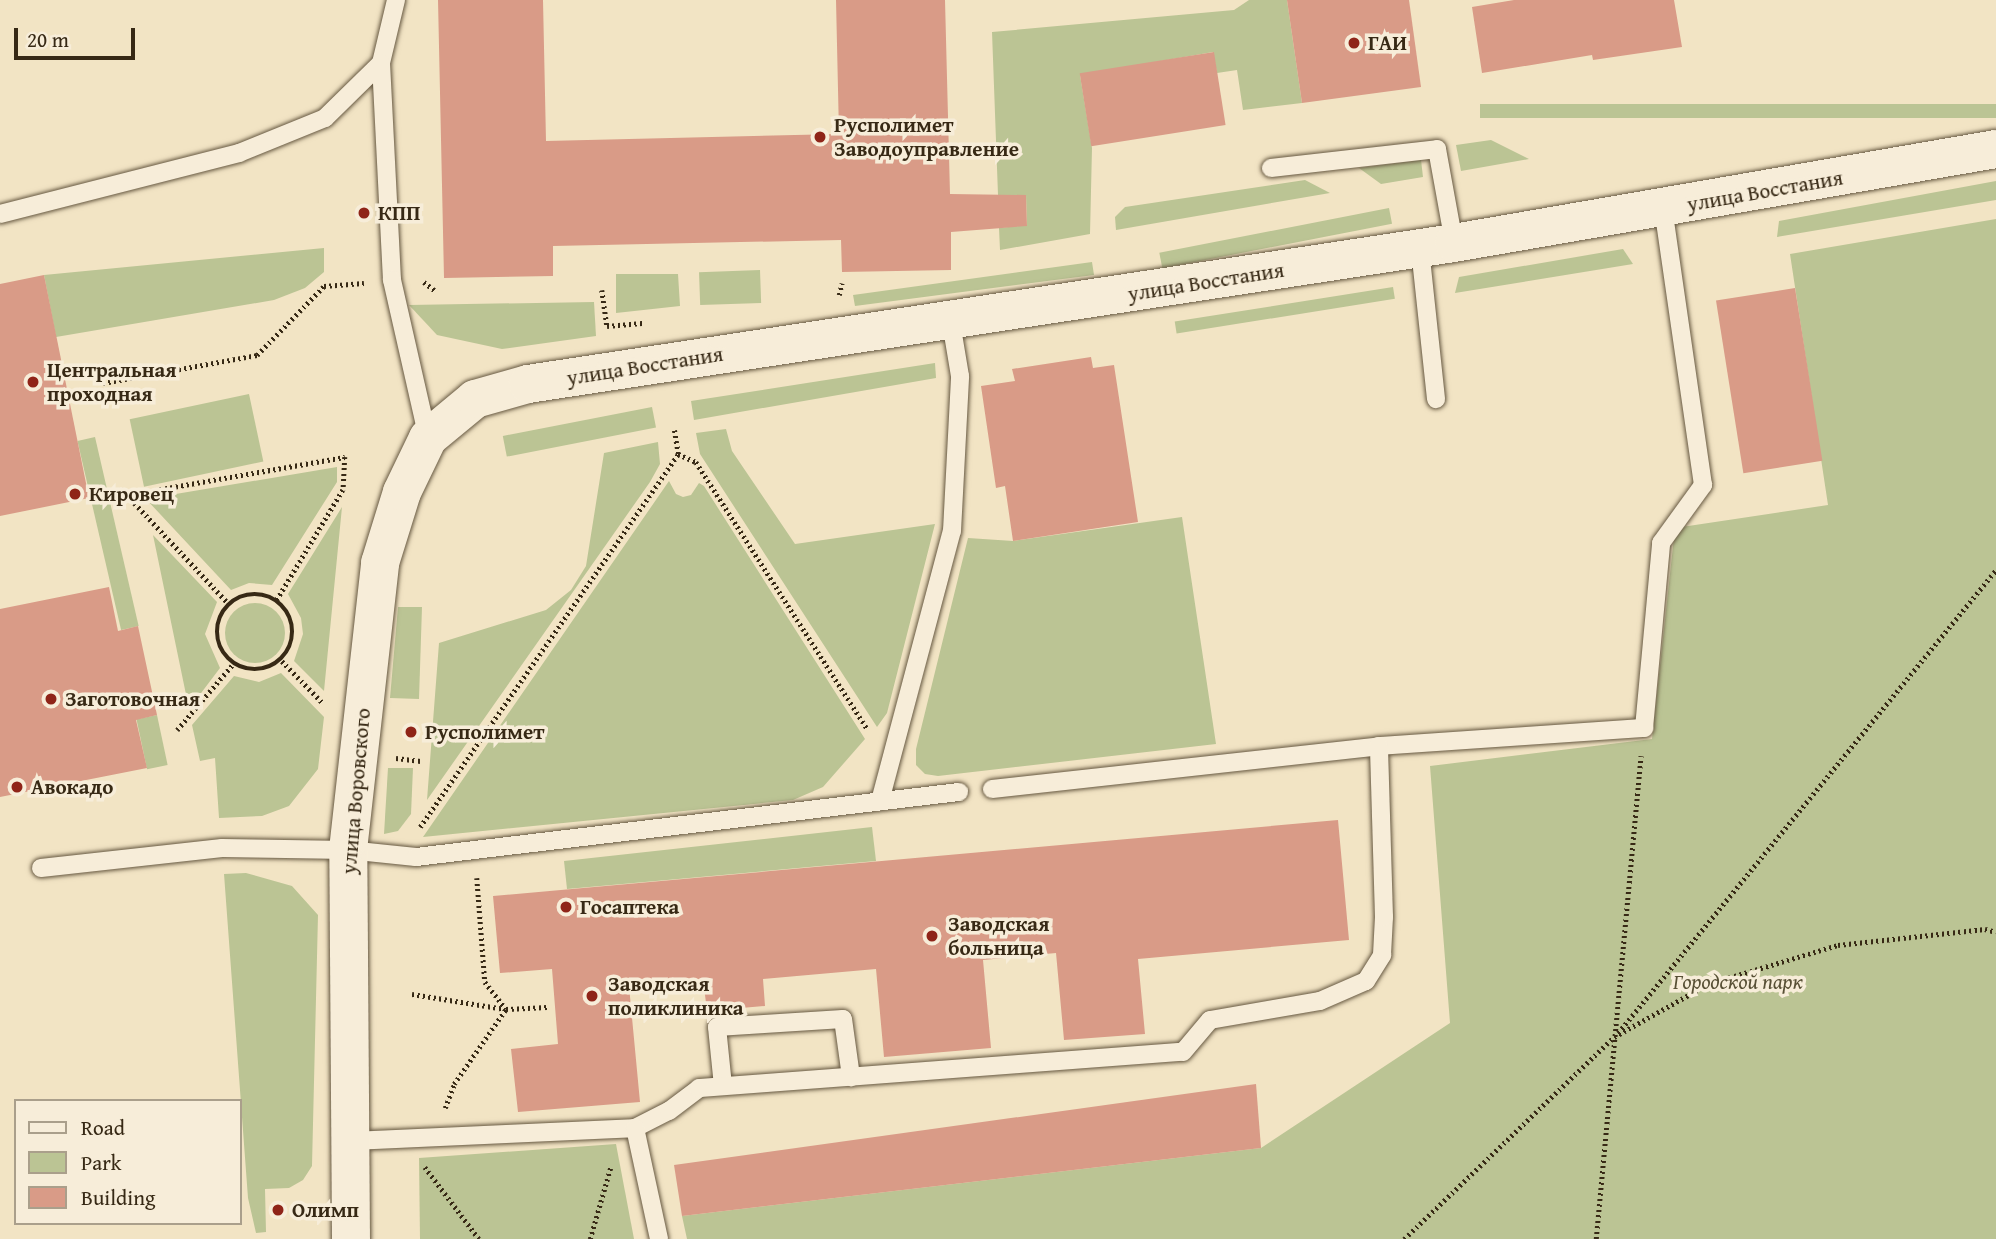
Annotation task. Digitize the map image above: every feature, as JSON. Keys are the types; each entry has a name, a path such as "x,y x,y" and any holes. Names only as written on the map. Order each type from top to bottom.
{"street":[{"name":"улица Восстания","path":"428,438 475,399 528,384 951,322 1437,246 1663,209 1996,149"},
{"name":"улица Воровского","path":"351,1239 348,850 380,563 402,492 428,438"}],"lane":[{"path":"396,0 382,62 392,280 428,438"},
{"path":"0,214 239,153 325,118 382,62"},
{"path":"1271,168 1437,149 1436,399"},
{"path":"992,789 1379,746 1644,728 1661,543 1703,485 1663,209"},
{"path":"880,801 953,531 960,376 951,322"},
{"path":"350,1140 635,1128 669,1111 699,1088 1183,1052 1210,1020 1320,1001 1366,981 1382,955 1384,917 1379,746"},
{"path":"41,868 222,848 348,850 416,857 958,792"},
{"path":"723,1086 717,1027 843,1019 852,1077"},
{"path":"635,1128 659,1239"}],"path":[{"path":"103,383 257,355 324,286 419,278 437,292"},
{"path":"417,831 678,454 674,430"},
{"path":"678,454 696,462 870,733"},
{"path":"229,604 127,495 345,457 343,491 277,600"},
{"path":"1404,1239 1614,1037 1996,570"},
{"path":"258,594 277,600 289,615 294,635 282,661 252,671 233,664 220,649 216,629 229,604 258,594"},
{"path":"282,661 325,705"},
{"path":"177,730 233,664"},
{"path":"1596,1239 1644,728"},
{"path":"395,758 421,761"},
{"path":"475,850 485,982 506,1009"},
{"path":"1614,1037 1708,984 1838,944 1984,929 1996,932"},
{"path":"412,994 506,1009 547,1007"},
{"path":"441,1118 454,1084 506,1009"},
{"path":"590,1239 616,1144 635,1128"},
{"path":"419,1158 479,1239"}],"green space":[{"path":"1249,0 1287,0 1302,103 1243,110 1237,70 1217,73 1213,52 1080,75 1092,148 1090,234 1000,250 999,228 1027,225 1026,195 998,195 992,32 1234,10"},
{"path":"1480,104 1996,104 1996,118 1480,118"},
{"path":"1491,140 1529,159 1461,171 1456,145"},
{"path":"1421,160 1423,177 1381,184 1359,168"},
{"path":"1305,180 1330,193 1116,230 1115,217 1125,207"},
{"path":"1996,181 1996,200 1777,237 1779,221"},
{"path":"1389,208 1392,224 1162,268 1159,253"},
{"name":"Городской парк","path":"1996,219 1996,1239 687,1239 682,1216 1261,1148 1450,1023 1430,766 1652,739 1675,528 1828,505 1790,254"},
{"path":"324,248 324,272 305,288 274,300 56,337 44,275"},
{"path":"1623,249 1633,264 1455,293 1459,277"},
{"path":"1092,262 1094,275 855,306 853,295"},
{"path":"760,270 761,303 700,305 699,272"},
{"path":"616,274 678,274 680,306 616,313"},
{"path":"1393,287 1395,299 1177,333 1175,322"},
{"path":"594,302 596,336 502,349 437,335 409,305"},
{"path":"935,363 936,378 694,420 691,401"},
{"path":"249,394 263,461 144,487 130,419"},
{"path":"652,407 656,428 507,457 503,436"},
{"path":"726,429 732,451 795,544 935,524 887,713 877,727 700,454 696,433"},
{"path":"95,437 139,626 121,630 77,441"},
{"path":"658,442 660,464 650,482 427,800 439,643 546,610 571,590 586,566 604,453"},
{"path":"337,467 337,482 272,585 249,583 231,590 146,499"},
{"path":"669,481 676,494 683,497 691,495 699,483 704,486 865,739 823,787 793,800 423,837"},
{"path":"342,507 324,691 294,661 303,634 301,618 288,594"},
{"path":"1182,517 1216,744 938,776 925,774 916,765 916,749 968,538 1013,541"},
{"path":"153,535 217,602 205,634 220,668 189,709"},
{"path":"249,603 261,603 277,611 283,621 283,645 277,655 261,663 249,663 233,655 225,639 225,627 233,611"},
{"path":"398,607 422,607 419,699 390,698"},
{"path":"281,673 324,717 318,769 289,806 262,816 219,818 215,758 200,761 192,725 234,676 259,682"},
{"path":"157,715 168,765 147,769 136,719"},
{"path":"388,768 413,768 411,814 398,831 384,834"},
{"path":"872,827 876,861 567,889 564,861"},
{"path":"246,873 292,886 318,915 312,1166 303,1180 289,1188 265,1189 266,1232 256,1233 248,1198 224,874"},
{"path":"616,1144 634,1239 420,1239 419,1158"}],"building":[{"name":"Русполимет Заводоуправление","path":"438,0 543,0 546,141 839,134 836,0 945,0 950,194 1026,195 1027,226 951,232 951,270 842,272 841,240 553,246 553,276 444,278"},
{"name":"ГАИ","path":"1287,0 1409,0 1421,87 1302,103"},
{"path":"1514,0 1674,0 1682,47 1593,60 1592,55 1482,73 1472,7"},
{"path":"1214,52 1226,125 1091,146 1080,73"},
{"name":"Центральная проходная","path":"44,275 89,498 0,516 0,284"},
{"path":"1795,288 1822,461 1743,473 1716,301"},
{"path":"1091,357 1093,368 1114,365 1138,522 1013,541 1005,486 996,488 981,386 1015,381 1012,369"},
{"path":"109,587 118,631 138,626 157,715 136,720 147,768 0,797 0,609"},
{"name":"Заводская больница","path":"1338,820 1349,940 1138,959 1145,1034 1064,1040 1056,953 983,960 991,1048 884,1057 876,969 763,979 765,1006 707,1011 703,979 629,986 640,1102 518,1112 511,1049 558,1044 552,969 500,973 493,896"},
{"path":"1256,1084 1261,1148 682,1216 674,1165"}],"place":[{"name":"ГАИ","path":"1354,43"},
{"name":"Русполимет Заводоуправление","path":"820,137"},
{"name":"КПП","path":"364,213"},
{"name":"Центральная проходная","path":"33,382"},
{"name":"Кировец","path":"75,494"},
{"name":"Заготовочная","path":"51,699"},
{"name":"Русполимет","path":"411,732"},
{"name":"Авокадо","path":"17,787"},
{"name":"Госаптека","path":"566,907"},
{"name":"Заводская больница","path":"932,936"},
{"name":"Заводская поликлиника","path":"592,996"},
{"name":"Олимп","path":"278,1210"}]}
